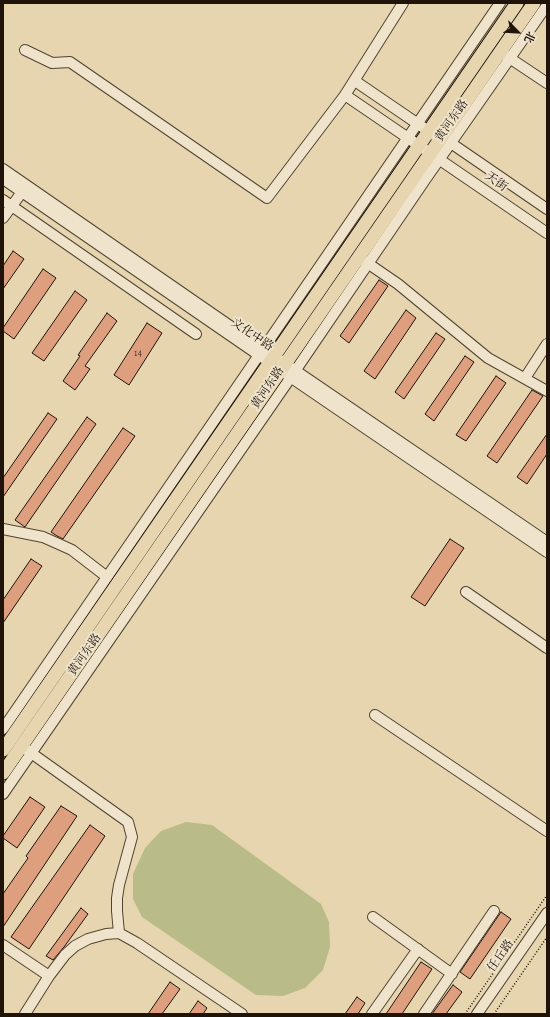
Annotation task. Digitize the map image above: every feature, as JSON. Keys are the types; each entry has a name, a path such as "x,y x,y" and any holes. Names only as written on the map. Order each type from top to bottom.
{"main road":[{"name":"黄河东路","path":"3,750 517,3"},
{"name":"黄河东路","path":"3,773 26,750 435,156 444,139 505,55 534,3"}],"street":[{"path":"25,50 52,63 70,62 266,198 355,81 403,3"},
{"path":"3,729 500,3"},
{"path":"547,4 505,55 547,82"},
{"name":"天街","path":"355,81 547,209"},
{"name":"天街","path":"345,95 547,233"},
{"name":"文化中路","path":"3,169 260,352"},
{"name":"文化中路","path":"3,179 162,289 272,359 547,552"},
{"path":"3,218 7,203 22,192"},
{"path":"7,203 196,334"},
{"path":"363,260 398,284 488,358 547,391"},
{"path":"152,303 162,289"},
{"path":"525,378 547,344"},
{"name":"文化中路","path":"288,370 547,542"},
{"path":"3,529 44,537 72,550 107,577"},
{"path":"466,592 547,648"},
{"path":"375,715 547,831"},
{"path":"3,794 26,750 128,822 132,837 117,898 119,933"},
{"path":"424,1014 494,911"},
{"name":"任丘路","path":"477,1014 547,913"},
{"path":"372,917 452,974"},
{"path":"25,1014 49,976 65,955 75,946 88,939 106,934 119,933 137,943 242,1014"},
{"path":"3,946 49,976"},
{"path":"372,1014 418,949"}],"path":[{"path":"465,1014 547,895"},
{"path":"494,1014 547,937"}],"green space":[{"path":"186,822 212,825 321,904 329,922 330,947 323,970 305,988 283,996 256,995 142,917 133,899 133,874 145,848 161,831"}],"building":[{"path":"13,251 24,259 3,289 3,266"},
{"path":"43,269 56,278 14,339 3,331 3,328"},
{"path":"379,280 388,286 349,343 340,336"},
{"path":"75,291 87,300 44,361 32,353"},
{"path":"406,310 416,318 375,379 364,371"},
{"path":"107,313 117,321 85,366 90,369 75,390 63,381 80,356 78,355"},
{"path":"147,323 162,333 129,385 114,375"},
{"path":"436,333 445,339 404,399 395,392"},
{"path":"465,356 474,362 434,421 425,414"},
{"path":"496,376 506,383 466,441 456,435"},
{"path":"532,390 543,396 497,463 487,456"},
{"path":"48,413 57,419 3,497 3,478"},
{"path":"87,417 96,424 25,527 15,520"},
{"path":"123,428 135,436 63,539 57,536 51,532"},
{"path":"547,434 547,454 527,484 517,477"},
{"path":"450,539 464,548 425,606 411,597"},
{"path":"31,559 42,566 3,623 3,600"},
{"path":"30,797 45,807 17,848 3,838 3,836"},
{"path":"61,806 77,816 3,927 3,894 28,858 26,856"},
{"path":"90,825 105,836 29,949 11,937"},
{"path":"81,908 88,914 64,947 53,960 46,956"},
{"path":"501,912 511,919 470,979 460,972"},
{"path":"421,962 432,969 402,1014 386,1014"},
{"path":"170,982 180,989 162,1014 148,1014"},
{"path":"453,985 462,992 446,1014 432,1014"},
{"path":"357,997 365,1003 358,1014 345,1014"},
{"path":"198,1001 207,1008 203,1014 189,1014"}]}
